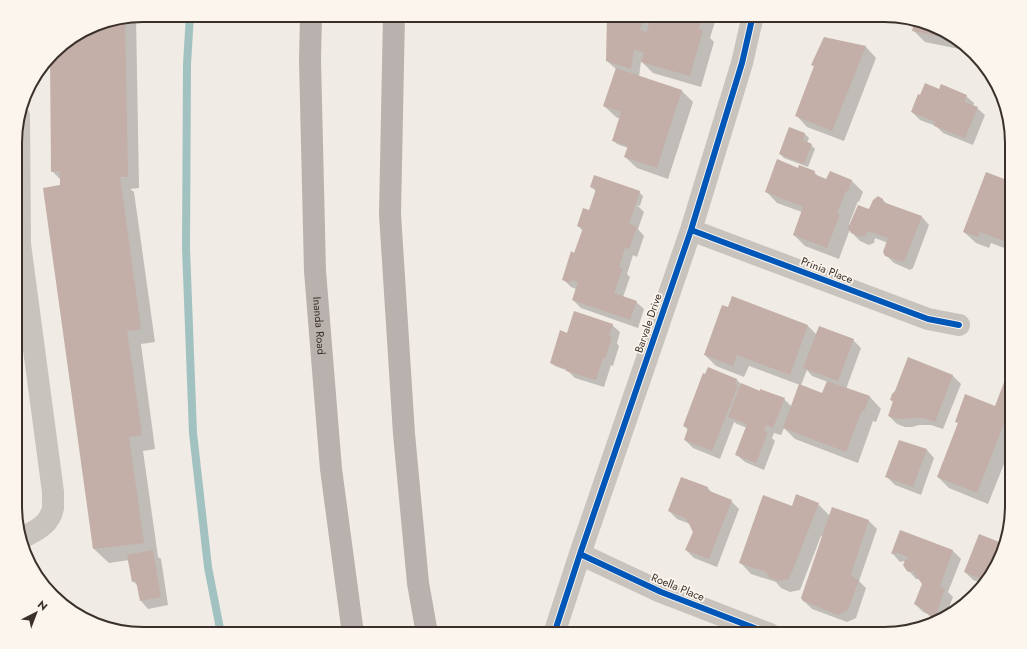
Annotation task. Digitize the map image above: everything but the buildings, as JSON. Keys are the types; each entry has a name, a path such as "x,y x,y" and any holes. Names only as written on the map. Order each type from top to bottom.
{"main road":[{"name":"Inanda Road","path":"311,22 310,68 315,271 331,468 353,627"},
{"path":"394,22 390,214 404,434 418,582 426,627"}],"street":[{"name":"Barvale Drive","path":"556,627 690,230 742,63 751,22"},
{"name":"Prinia Place","path":"690,230 928,319 959,325"},
{"path":"22,259 53,492 53,508 50,516 45,524 26,536"},
{"name":"Roella Place","path":"580,554 662,592 752,627"}],"waterway":[{"path":"190,22 187,64 186,248 193,433 208,567 220,627"}],"cycle path":[{"path":"556,627 691,230 742,63 751,22"},
{"path":"691,230 928,319 959,325"},
{"path":"580,554 661,592 752,627"}]}
